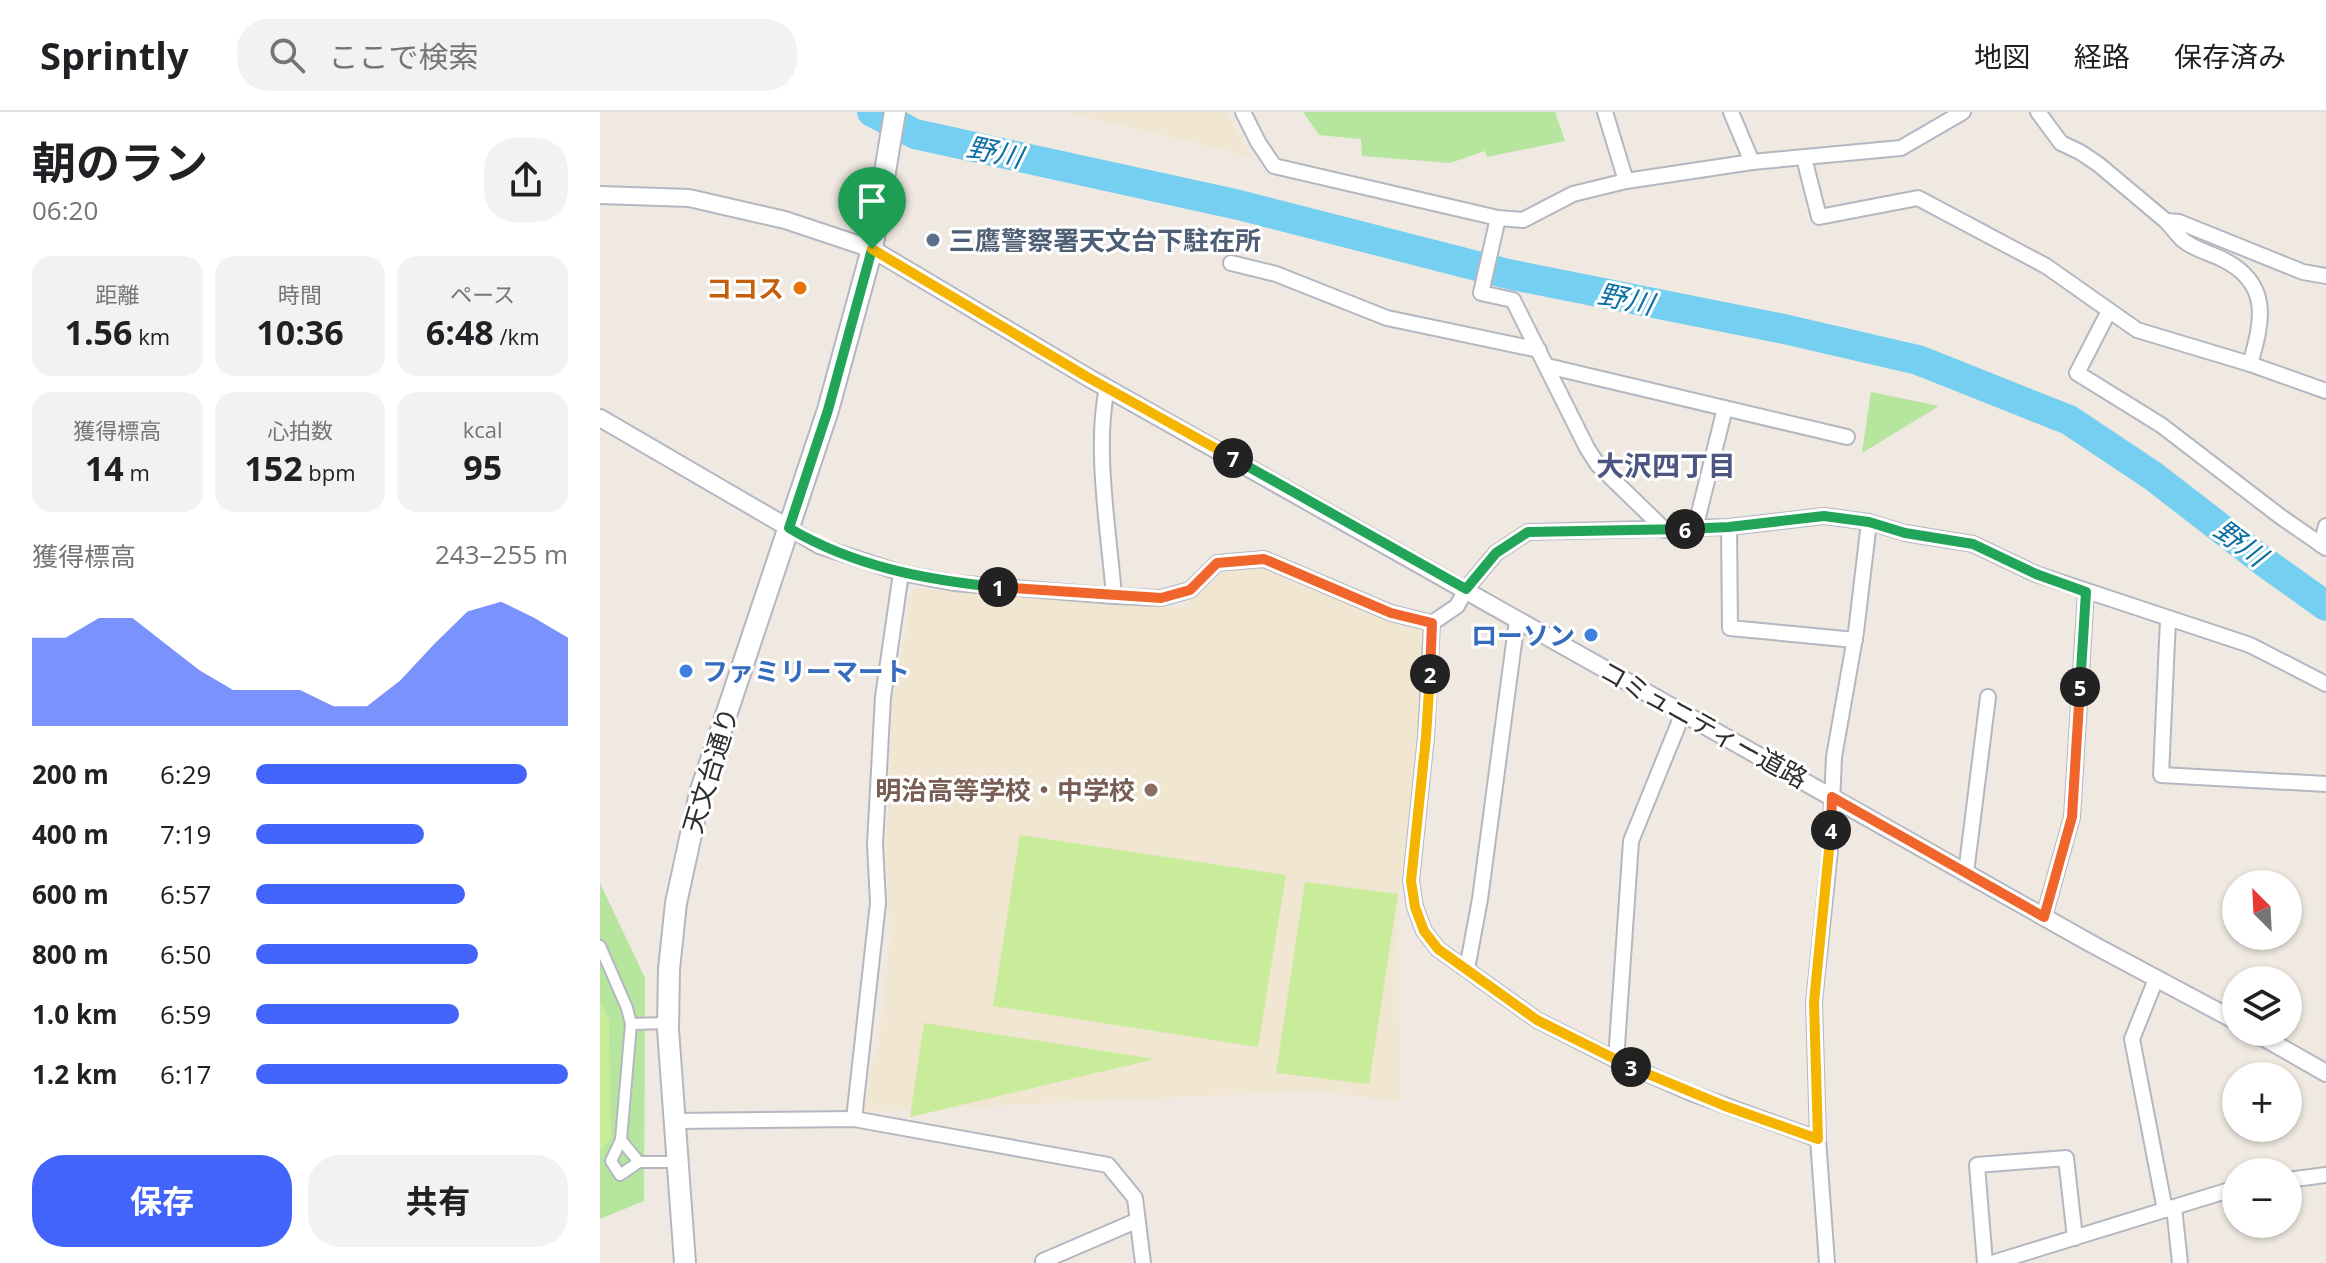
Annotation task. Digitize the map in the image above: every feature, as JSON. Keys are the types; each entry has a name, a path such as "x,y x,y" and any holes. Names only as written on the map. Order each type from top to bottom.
{"main road":[{"name":"天文台通り","path":"685,1263 668,1023 673,923 689,833 828,410 872,249 895,112"}],"street":[{"path":"1243,112 1274,166 1498,220 1523,220 1573,194 1626,181 1752,162 1901,148 1963,112"},
{"path":"1605,112 1626,181"},
{"path":"1731,112 1752,162"},
{"path":"2038,112 2061,143 2089,158 2166,221 2184,241 2227,261 2249,277 2262,308 2258,339 2250,364"},
{"path":"1804,158 1819,217 1918,198 2046,266 2137,330 2326,391"},
{"name":"コミュニティー道路","path":"600,195 689,198 785,220 872,249 1107,388 2044,917 2222,1014"},
{"path":"1498,220 1481,293 1513,300 1598,465 1665,530"},
{"path":"2166,221 2179,222 2303,272 2326,276"},
{"path":"1231,263 1276,274 1387,318 1539,350"},
{"path":"2109,311 2077,373 2161,425 2324,546"},
{"path":"1547,366 1847,437"},
{"path":"1107,388 1102,412 1102,440 1114,596"},
{"path":"1695,529 1725,408"},
{"path":"600,418 819,546 901,573 954,583 1161,598 1190,590 1217,563 1264,559 1391,613 1432,623 1457,606 1466,589 1496,553 1528,532 1695,529 1824,516 1869,522 1905,533 1973,544 2036,574 2250,645 2326,684"},
{"path":"1827,1263 1818,1139 1814,1002 1830,850 1834,757 1855,640 1869,522"},
{"path":"2324,546 2326,526"},
{"path":"1729,527 1730,628 1855,640"},
{"path":"854,1119 878,903 875,844 883,697 901,573"},
{"path":"2044,917 2072,817 2086,592"},
{"path":"2168,619 2161,775 2326,784"},
{"path":"1467,969 1480,899 1517,620"},
{"path":"1432,623 1426,737 1411,881 1415,907 1424,931 1438,949 1537,1020 1616,1060 1725,1106 1818,1139"},
{"path":"1966,873 1988,697"},
{"path":"1616,1060 1631,841 1683,713"},
{"path":"600,946 631,1024 621,1140 611,1161 620,1175 639,1162 678,1162"},
{"path":"2156,979 2132,1039 2180,1263"},
{"path":"631,1024 668,1023"},
{"path":"2279,1046 2326,1073"},
{"path":"674,1121 854,1119 1108,1165 1135,1198 1143,1263"},
{"path":"621,1140 639,1162"},
{"path":"1985,1263 1977,1165 2066,1158 2075,1238"},
{"path":"2302,1178 2326,1175"},
{"path":"1992,1263 2222,1192"},
{"path":"1044,1263 1136,1221"}],"shaded area":[{"path":"1067,112 1227,112 1251,157"},
{"name":"明治高等学校・中学校","path":"1265,568 1389,620 1425,629 1420,730 1400,888 1401,1101 1310,1091 864,1112 872,1063 878,1051 890,940 886,859 892,704 913,588 1181,608 1222,573"}],"green space":[{"path":"1303,112 1555,112 1565,141 1487,157 1485,151 1450,163 1362,156 1361,139 1319,135"},
{"path":"1871,392 1939,406 1862,453"},
{"path":"1020,835 1286,875 1258,1047 993,1006"},
{"path":"1305,882 1398,894 1369,1084 1276,1073"},
{"path":"600,883 645,978 644,1201 600,1219"},
{"path":"600,1001 609,1020 611,1139 600,1151"},
{"path":"924,1023 1155,1059 910,1117"}],"waterway":[{"name":"野川","path":"872,112 915,134 1239,205 1508,274 1784,329 1918,360 2069,420 2153,476 2326,606"}],"place":[{"name":"三鷹警察署天文台下駐在所","path":"933,240"},
{"name":"ココス","path":"800,288"},
{"name":"ローソン","path":"1591,635"},
{"name":"ファミリーマート","path":"686,671"},
{"name":"明治高等学校・中学校","path":"1151,790"}],"district":[{"name":"大沢四丁目","path":"1666,465"}],"route":[{"path":"872,249 1089,378 1466,589 1496,553 1528,532 1729,527 1824,516 1869,522 1905,533 1973,544 2036,574 2086,592 2072,817 2044,917 1832,797 1830,850 1814,1002 1818,1139 1691,1093 1537,1020 1438,949 1424,931 1415,907 1411,881 1426,737 1432,623 1391,613 1264,559 1217,563 1190,590 1161,598 1114,596 954,583 901,573 819,546 789,528 828,410 872,249"}]}
